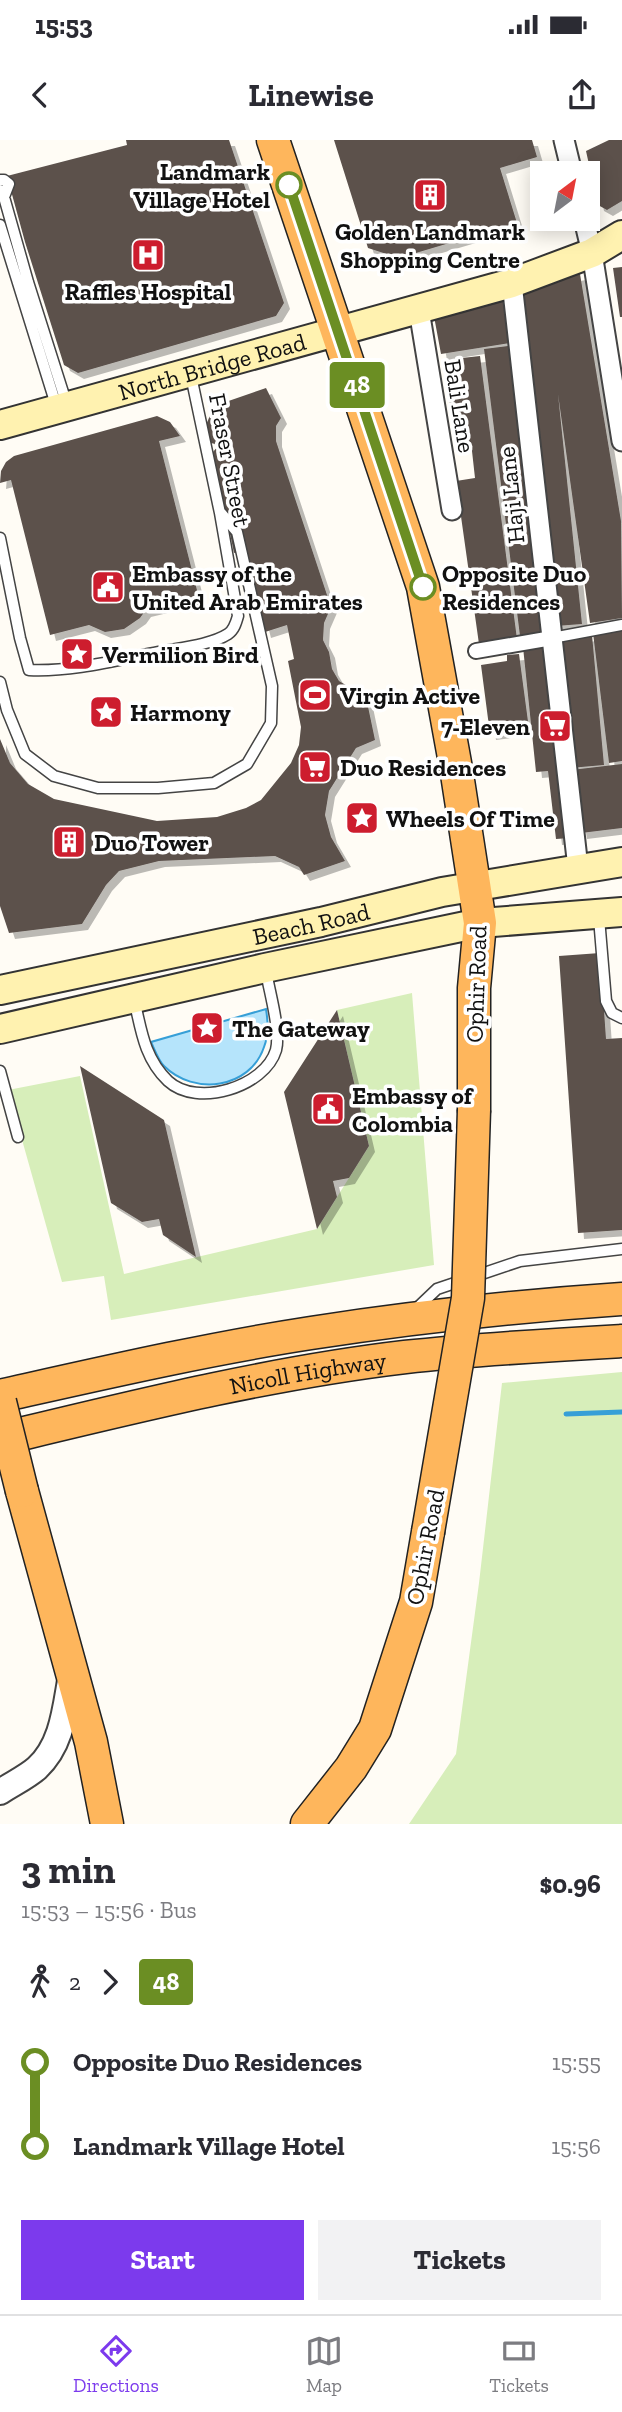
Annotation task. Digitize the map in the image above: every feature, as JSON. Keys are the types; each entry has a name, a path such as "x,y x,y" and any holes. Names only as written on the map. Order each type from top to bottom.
{"highway":[{"name":"Ophir Road","path":"274,140 423,587 457,774 480,923 474,988 474,1110 468,1298 416,1602 375,1729 351,1768 307,1824"},
{"name":"Nicoll Highway","path":"0,1399 235,1346 404,1320 622,1299"},
{"name":"Nicoll Highway","path":"0,1439 168,1399 338,1367 406,1357 622,1341"},
{"path":"0,1399 22,1491 91,1742 107,1824"}],"main road":[{"name":"North Bridge Road","path":"0,425 512,283 592,253 622,235"},
{"name":"Beach Road","path":"0,1029 134,998 189,968 321,922 474,885 622,862"},
{"name":"Beach Road","path":"0,990 189,968 265,968 480,923 610,913"}],"street":[{"path":"564,140 569,161"},
{"path":"587,231 619,390 622,441"},
{"name":"Haji Lane","path":"512,283 578,868"},
{"name":"Bali Lane","path":"419,310 452,510"},
{"path":"475,651 552,638"},
{"path":"0,1793 37,1767 49,1751 63,1724 71,1674"}],"lane":[{"path":"0,180 9,184 2,193 63,407"},
{"path":"0,225 28,281"},
{"name":"Fraser Street","path":"0,538 29,670 43,671 89,665 199,644 228,634 236,625 238,616 224,516 191,372"},
{"path":"0,681 7,710 25,754 54,776 98,788 158,788 214,783 247,764 271,723 272,687 237,532 224,516"},
{"path":"0,572 4,556"},
{"path":"552,638 622,625"},
{"path":"610,913 606,1001 612,1013 622,1018"},
{"path":"134,998 144,1046 154,1065 169,1082 184,1092 203,1094 235,1087 263,1072 277,1047 265,968"},
{"path":"0,1071 18,1137"},
{"path":"404,1320 437,1289 520,1261 622,1249"}],"green space":[{"path":"412,993 434,1265 111,1320 104,1276 62,1282 8,1090 80,1076 124,1274 317,1229 369,1146 337,1010"},
{"path":"622,1372 622,1824 409,1824 456,1754 502,1383"}],"water":[{"path":"266,1009 267,1037 257,1061 247,1072 220,1084 190,1082 176,1076 162,1064 151,1042"}],"building":[{"name":"Raffles Hospital","path":"126,140 229,140 284,303 276,316 78,373 64,365 7,176 127,145"},
{"name":"Golden Landmark Shopping Centre","path":"334,140 532,140 537,157 500,168 517,223 399,258 368,248"},
{"path":"609,140 622,140 622,201 607,210 600,206 600,161 588,161 586,151"},
{"path":"622,267 622,317 620,317 613,268"},
{"path":"580,274 621,521 622,618 590,623 558,394 582,624 556,626 518,288 530,283"},
{"path":"508,292 517,342 441,354 433,311"},
{"path":"517,345 548,631 520,636 484,349"},
{"path":"480,356 517,639 479,644 456,481 475,478 471,442 455,444 444,360"},
{"path":"266,388 281,418 276,426 276,441 331,607 324,623 323,640 329,652 332,669 339,681 366,697 375,740 356,748 329,791 325,815 331,837 345,861 304,875 299,867 275,856 159,861 119,871 106,885 82,924 9,933 0,906 0,739 10,763 28,784 54,799 157,821 217,817 246,808 261,800 291,763 299,745 301,727 288,661 294,659 287,625 265,632 244,550 234,553 213,452 219,445 211,443 206,425 214,406"},
{"path":"157,416 170,422 180,436 159,441 199,598 145,611 124,629 105,632 89,625 50,635 11,480 0,483 1,471 6,462 14,456"},
{"path":"622,629 622,761 609,763 593,633"},
{"path":"592,635 604,765 570,768 557,638"},
{"path":"550,643 570,838 556,839 548,771 536,772 523,647"},
{"path":"519,654 529,729 490,734 481,665 507,661 507,655"},
{"path":"622,764 622,828 581,833 571,770"},
{"path":"600,953 606,1039 622,1038 622,1230 578,1233 559,956"},
{"path":"337,1010 369,1146 349,1178 333,1181 337,1197 317,1229 284,1092"},
{"path":"80,1066 164,1120 196,1257 163,1235 159,1219 142,1222 111,1203"}],"waterway":[{"path":"566,1414 622,1412"}],"bus line":[{"name":"48","path":"289,185 423,587"}],"place":[{"name":"Landmark Village Hotel","path":"289,185"},
{"name":"Golden Landmark Shopping Centre","path":"430,195"},
{"name":"Raffles Hospital","path":"148,255"},
{"name":"Embassy of the United Arab Emirates","path":"108,587"},
{"name":"Opposite Duo Residences","path":"423,587"},
{"name":"Vermilion Bird","path":"77,654"},
{"name":"Virgin Active","path":"315,695"},
{"name":"Harmony","path":"106,712"},
{"name":"7-Eleven","path":"555,726"},
{"name":"Duo Residences","path":"315,767"},
{"name":"Wheels Of Time","path":"362,818"},
{"name":"Duo Tower","path":"69,842"},
{"name":"The Gateway","path":"207,1028"},
{"name":"Embassy of Colombia","path":"328,1109"}]}
